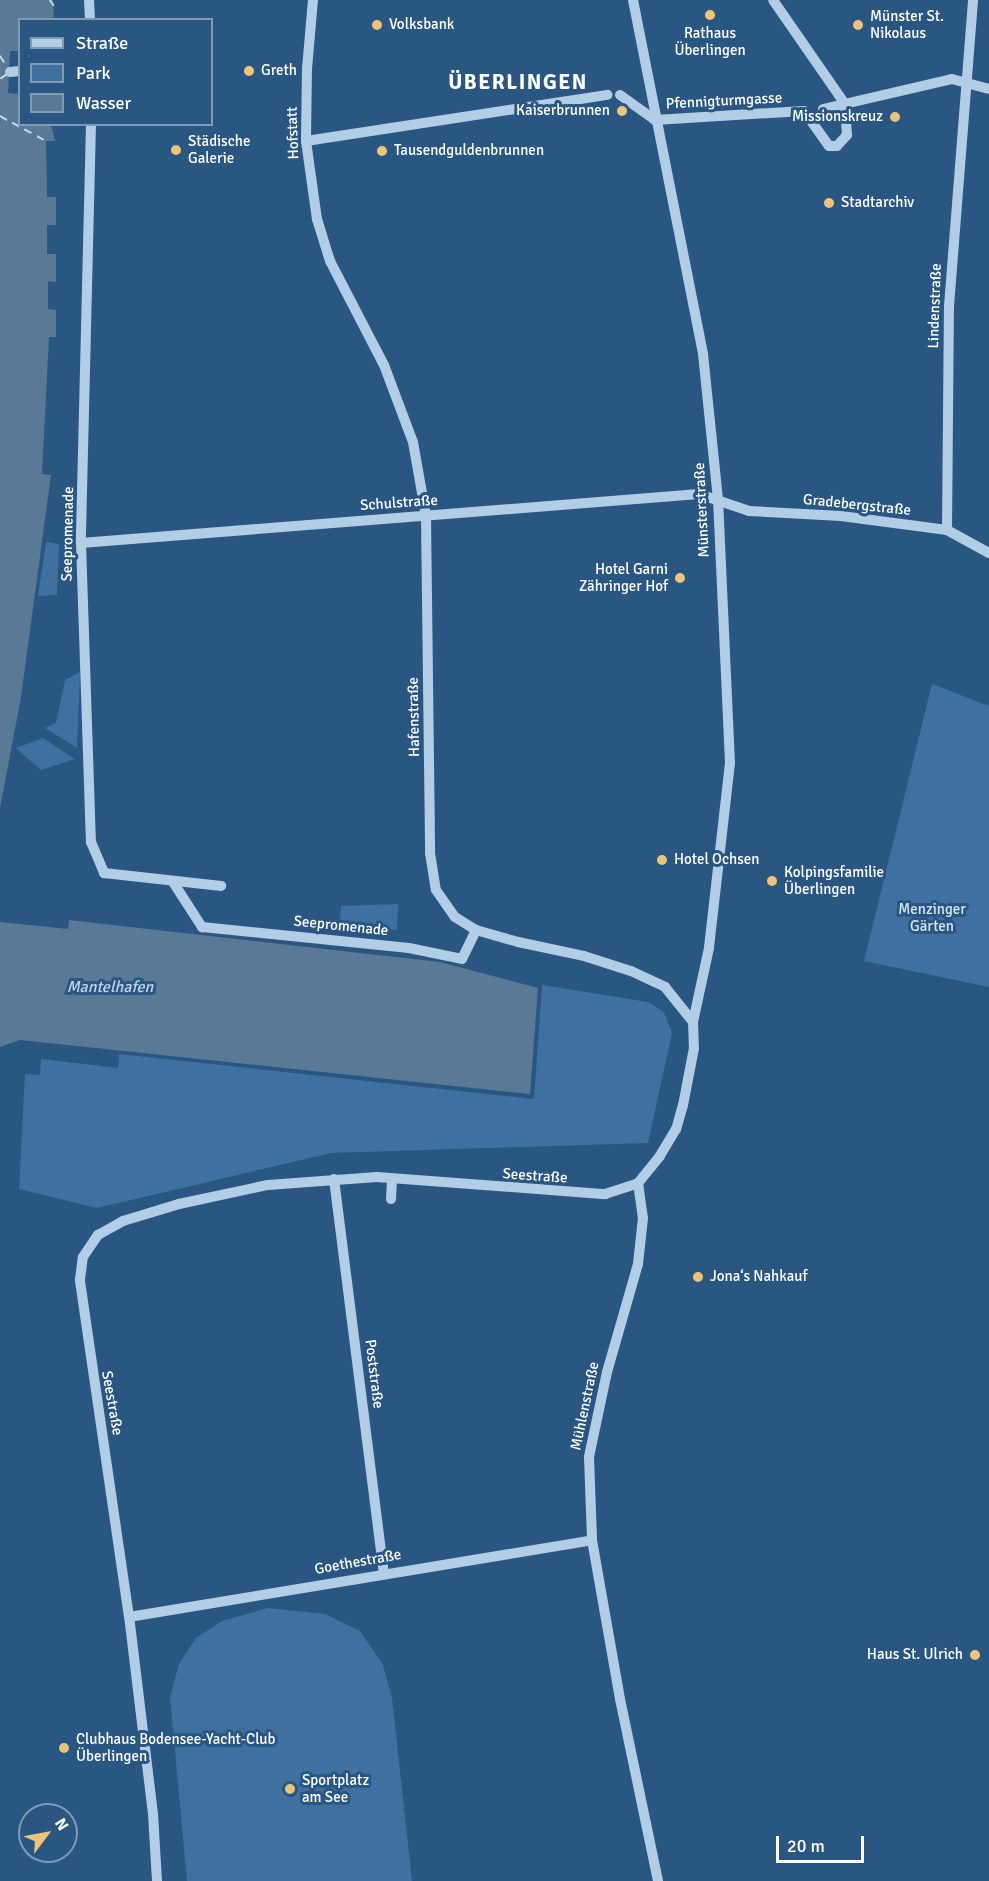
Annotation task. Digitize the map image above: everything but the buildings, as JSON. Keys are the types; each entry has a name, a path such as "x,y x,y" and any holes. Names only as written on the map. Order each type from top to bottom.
{"street":[{"path":"89,0 90,18"},
{"name":"Hofstatt","path":"313,0 307,68 306,141 317,219 330,261"},
{"name":"Münsterstraße","path":"633,0 703,354 718,499 730,763 709,948 693,1022"},
{"path":"773,0 845,104"},
{"name":"Lindenstraße","path":"947,530 949,306 973,0"},
{"path":"823,109 952,79 989,89"},
{"path":"306,141 608,95"},
{"path":"620,95 655,120"},
{"name":"Pfennigturmgasse","path":"655,120 804,111 810,116 829,146 837,146 847,135 845,104"},
{"name":"Seepromenade","path":"91,126 81,543 90,842 104,873 221,886"},
{"name":"Hafenstraße","path":"330,261 384,365 413,442 426,516 430,853 436,890 442,902 455,917 476,930 518,942 584,956 632,971 665,987 693,1022"},
{"name":"Schulstraße","path":"81,543 426,516 640,496 699,494 718,499"},
{"name":"Gradebergstraße","path":"718,499 749,510 841,516 947,530 989,553"},
{"name":"Seepromenade","path":"172,882 202,927 409,948 462,958 476,930"},
{"path":"638,1183 660,1156 676,1129 694,1048 693,1022"},
{"name":"Seestraße","path":"157,1881 153,1814 129,1617 80,1280 83,1257 98,1235 123,1221 179,1204 268,1185 334,1179 392,1179 605,1194 638,1183"},
{"name":"Poststraße","path":"334,1179 356,1328 384,1573"},
{"path":"391,1199 392,1179"},
{"name":"Mühlenstraße","path":"638,1183 643,1218 638,1264 607,1372 589,1456 592,1540 620,1699 658,1881"},
{"name":"Goethestraße","path":"129,1617 592,1540"}],"green space":[{"path":"46,542 59,544 57,595 38,596"},
{"path":"80,672 77,748 45,728 56,723 65,680"},
{"name":"Menzinger Gärten","path":"932,684 989,706 989,987 864,961"},
{"path":"43,738 75,759 41,770 16,748"},
{"path":"398,904 397,930 340,922 341,906"},
{"path":"542,985 648,1002 664,1012 672,1033 648,1143 331,1153 97,1208 19,1189 25,1074 40,1075 41,1059 118,1068 119,1054 534,1099"},
{"name":"Sportplatz am See","path":"268,1608 325,1614 360,1631 383,1665 392,1698 412,1881 187,1881 170,1697 179,1664 196,1638 222,1621"}],"water":[{"path":"0,0 53,0 54,18 18,18 18,51 10,51 8,93 18,94 18,126 51,126 55,141 46,141 47,197 56,197 56,225 47,225 47,254 56,254 56,282 48,281 48,309 56,310 56,337 49,337 42,474 51,475 21,697 0,808"},
{"name":"Mantelhafen","path":"69,920 440,962 538,988 530,1094 20,1040 0,1047 0,922 68,929"}],"ferry route":[{"path":"50,0 54,6"},
{"path":"0,56 8,68"},
{"path":"0,79 7,74"},
{"path":"0,116 18,126"},
{"path":"18,126 46,141"}],"place":[{"name":"Rathaus Überlingen","path":"710,15"},
{"name":"Volksbank","path":"377,25"},
{"name":"Münster St. Nikolaus","path":"858,25"},
{"name":"Greth","path":"249,71"},
{"name":"Kaiserbrunnen","path":"622,111"},
{"name":"Missionskreuz","path":"895,117"},
{"name":"Städische Galerie","path":"176,150"},
{"name":"Tausendguldenbrunnen","path":"382,151"},
{"name":"Stadtarchiv","path":"829,203"},
{"name":"Hotel Garni Zähringer Hof","path":"680,578"},
{"name":"Hotel Ochsen","path":"662,860"},
{"name":"Kolpingsfamilie Überlingen","path":"772,881"},
{"name":"Jona‘s Nahkauf","path":"698,1277"},
{"name":"Haus St. Ulrich","path":"975,1655"},
{"name":"Clubhaus Bodensee-Yacht-Club Überlingen","path":"64,1748"},
{"name":"Sportplatz am See","path":"290,1789"}],"district":[{"name":"ÜBERLINGEN","path":"518,82"}]}
